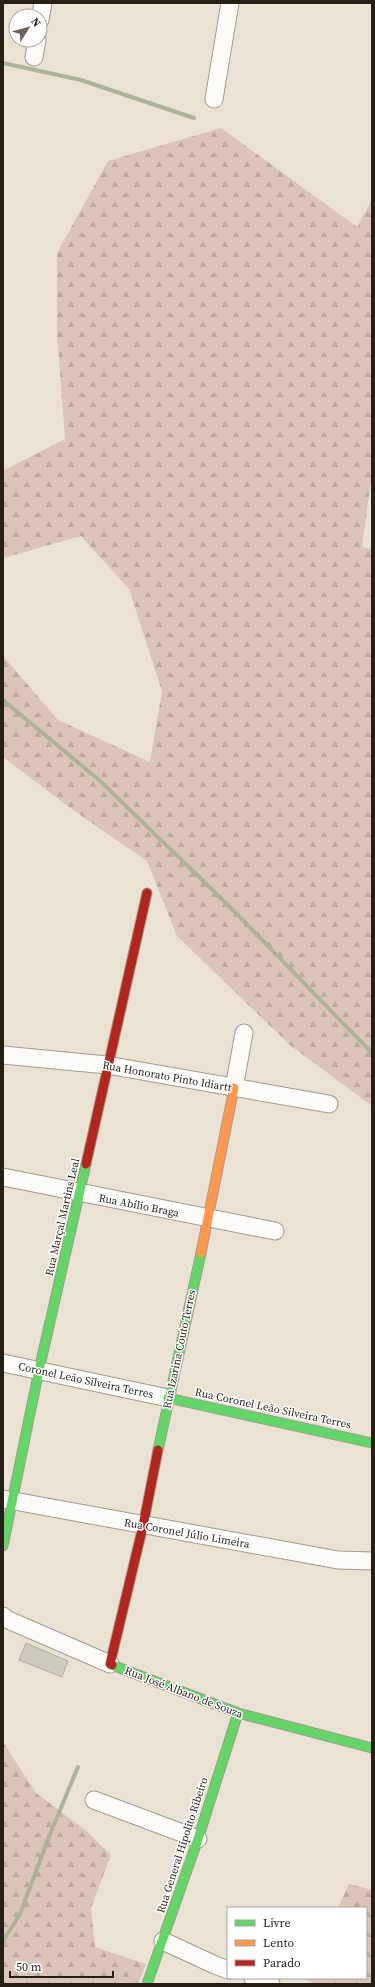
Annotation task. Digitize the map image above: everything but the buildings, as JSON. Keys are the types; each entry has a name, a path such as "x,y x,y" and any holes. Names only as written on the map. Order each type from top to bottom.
{"street":[{"path":"214,100 230,3"},
{"path":"34,57 36,48"},
{"name":"Rua Marçal Martins Leal","path":"3,1546 8,1500 80,1194 107,1065 147,893"},
{"name":"Rua Izarina Couto Terres","path":"110,1664 143,1526 168,1398 209,1218 244,1032"},
{"name":"Rua Honorato Pinto Idiartt","path":"3,1056 107,1065 329,1104"},
{"name":"Rua Abílio Braga","path":"3,1177 80,1194 275,1231"},
{"name":"Coronel Leão Silveira Terres","path":"3,1363 168,1398"},
{"name":"Rua Coronel Leão Silveira Terres","path":"168,1398 372,1443"},
{"name":"Rua Coronel Júlio Limeira","path":"8,1500 143,1526 265,1546 338,1560 372,1561"},
{"name":"Rua José Albano de Souza","path":"3,1616 6,1619 110,1664 238,1713 372,1748"},
{"name":"Rua General Hipolito Ribeiro","path":"147,1984 198,1839 238,1713"},
{"path":"94,1800 198,1839"},
{"path":"163,1941 227,1970"},
{"path":"256,1979 271,1984"}],"green space":[{"path":"221,128 357,227 372,199 372,473 362,547 372,549 372,1106 291,1046 177,936 147,861 73,810 3,757 3,656 58,720 150,762 162,691 129,589 81,536 3,558 3,471 65,439 57,333 57,253 108,161"},
{"path":"3,1742 36,1793 84,1829 111,1855 91,1908 95,1947 146,1964 138,1984 3,1984"},
{"path":"349,1884 372,1890 372,1984 317,1984 304,1979 367,1979 367,1907 338,1907"}],"waterway":[{"path":"3,63 81,80 194,118"},
{"path":"3,700 99,780 230,907 372,1053"},
{"path":"3,1941 20,1914 48,1839 78,1767"}],"traffic: fast":[{"path":"3,1546 39,1370 86,1164"},
{"path":"158,1450 201,1253"},
{"path":"168,1398 372,1443"},
{"path":"112,1665 238,1713 372,1748"},
{"path":"147,1984 198,1839 238,1713"}],"traffic: slow":[{"path":"201,1253 234,1088"}],"traffic: jam":[{"path":"86,1164 147,893"},
{"path":"112,1665 110,1664 143,1526 158,1450"}]}
